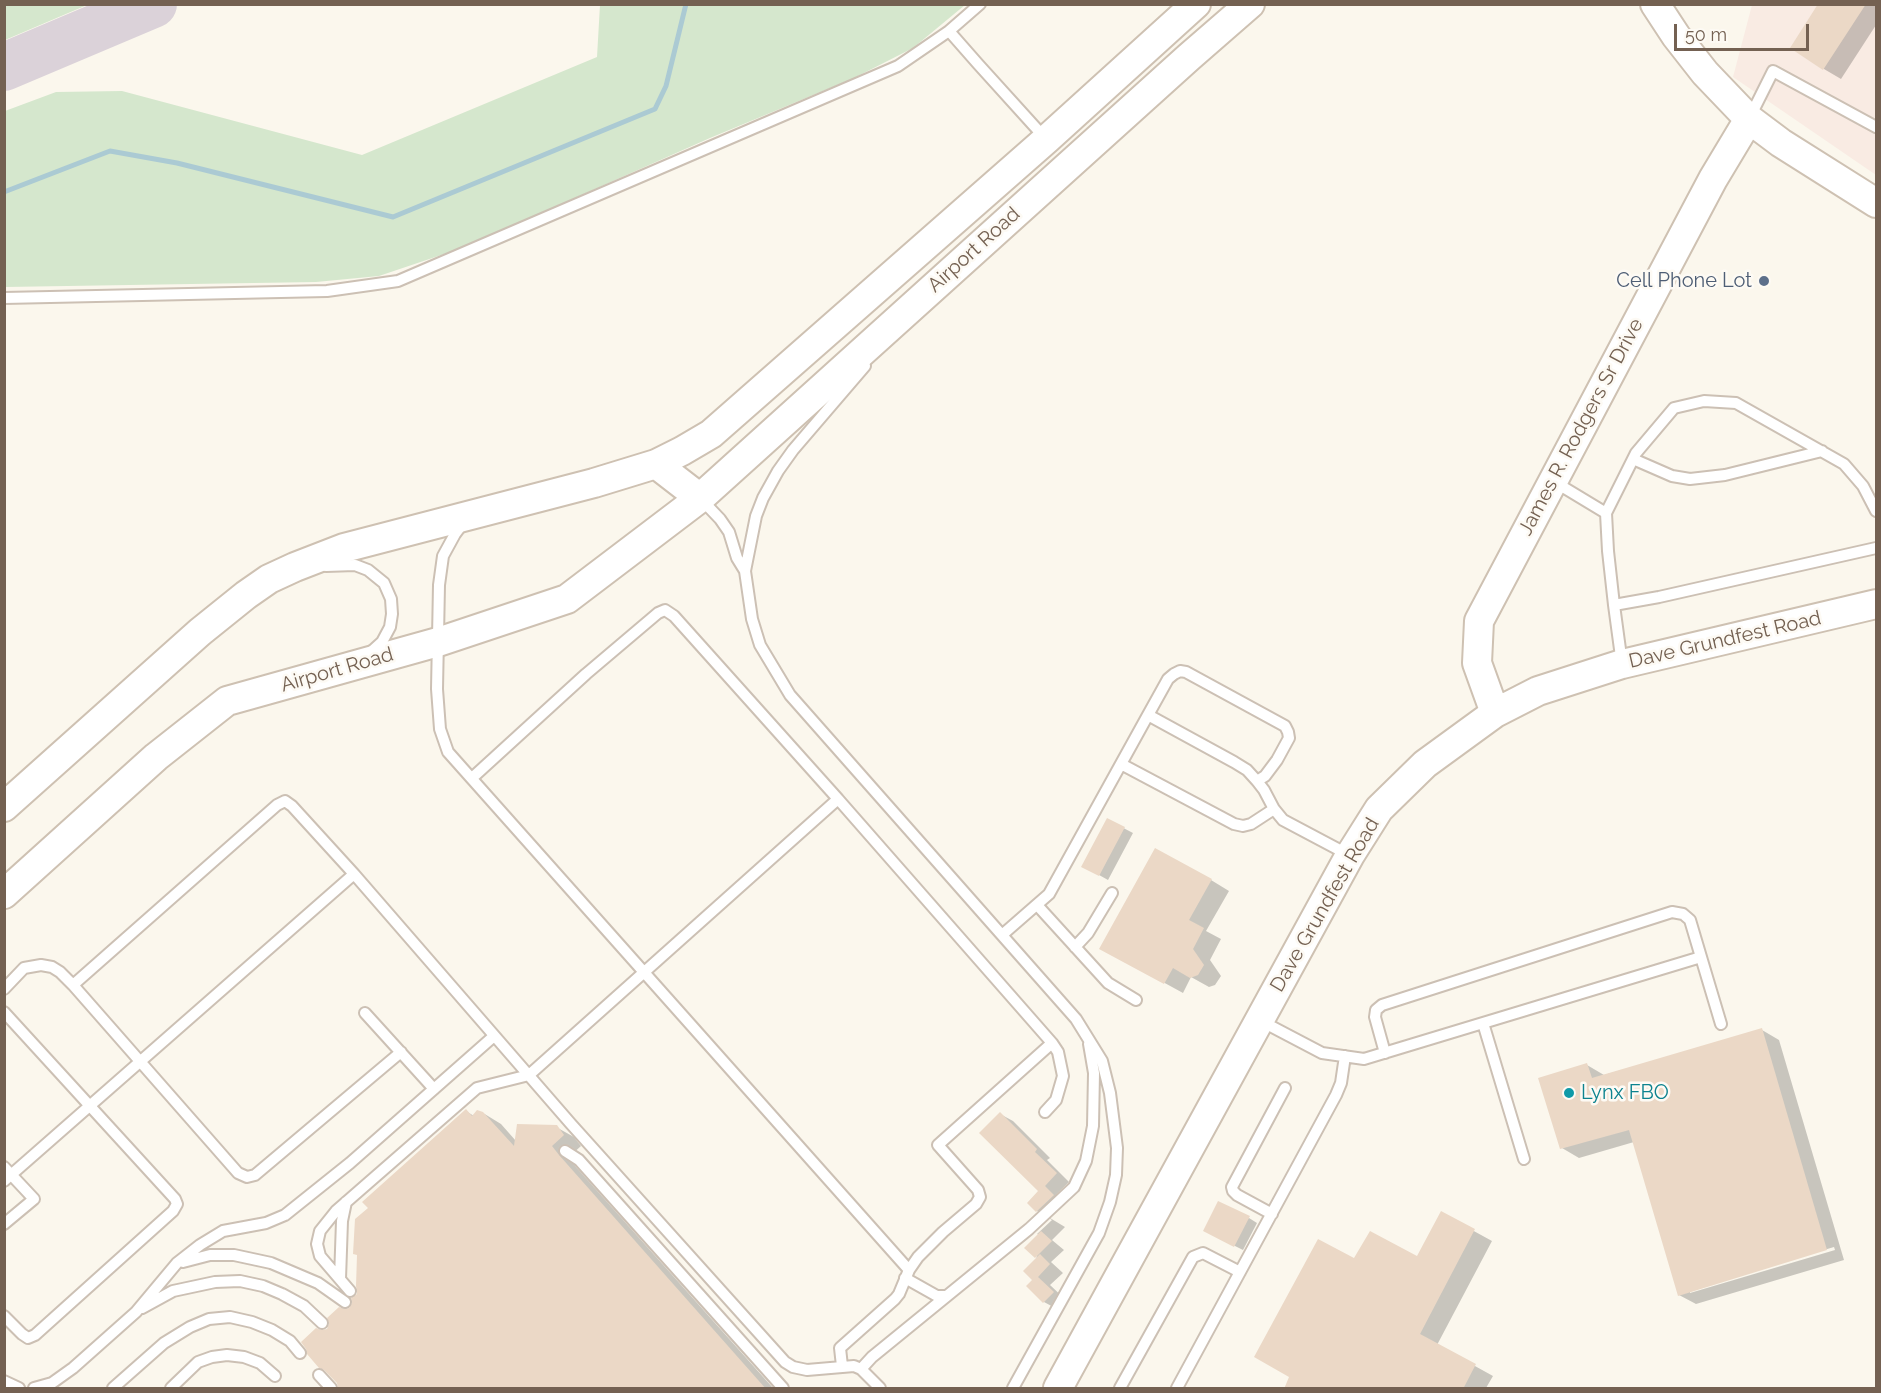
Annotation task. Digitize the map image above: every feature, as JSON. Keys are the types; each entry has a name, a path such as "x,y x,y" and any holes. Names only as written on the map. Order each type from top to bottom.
{"main road":[{"name":"Airport Road","path":"4,807 200,632 269,579 344,548 594,483 656,464 682,451 719,427 1047,139 1196,4"},
{"name":"Airport Road","path":"4,894 156,757 227,701 438,642 567,599 700,498 1250,4"},
{"path":"1635,4 1749,119 1781,143 1876,203"},
{"path":"1655,4 1705,73"},
{"path":"1667,4 1705,73"},
{"name":"James R. Rodgers Sr Drive","path":"1495,713 1477,663 1479,621 1713,179 1749,119"},
{"path":"656,464 700,498"},
{"name":"Dave Grundfest Road","path":"1058,1389 1350,855 1379,809 1425,764 1495,713 1538,691 1622,664 1876,604"}],"lane":[{"path":"4,298 327,291 398,281 898,66 949,31 980,4"},
{"path":"949,31 1047,139"},
{"path":"1749,119 1773,71 1876,127"},
{"path":"937,283 793,450 778,471 756,516 745,571 752,619 760,645 790,695 1076,1019 1102,1061 1110,1093 1117,1148 1116,1175 1110,1202 1099,1233 1013,1389"},
{"path":"1622,664 1608,551 1606,513 1636,453 1674,408 1704,401 1736,403 1844,464 1863,486 1876,511"},
{"path":"1633,459 1671,476 1690,479 1725,475 1822,451"},
{"path":"1553,481 1606,513"},
{"path":"700,498 729,532 737,558 745,571"},
{"path":"470,515 455,534 443,556 439,585 437,689 440,729 448,752 644,972 907,1274 937,1296 947,1296"},
{"path":"1614,604 1659,597 1876,548"},
{"path":"295,567 355,565 368,570 384,583 391,599 390,627 382,642 361,663"},
{"path":"472,778 586,674 658,613 665,610 674,616 838,799 1052,1043 1058,1052 1063,1076 1056,1100 1045,1112"},
{"path":"1002,935 1049,894 1168,679 1173,674 1180,671 1186,672 1285,726 1289,738 1271,769 1257,781"},
{"path":"1148,715 1247,770 1283,820 1350,855"},
{"path":"1121,764 1234,824 1244,826 1251,824 1274,809"},
{"path":"177,1263 210,1255 234,1255 271,1263 347,1297 340,1279 320,1256 317,1244 320,1231 336,1211 477,1088 529,1075 838,799"},
{"path":"73,985 277,805 285,801 354,874 529,1075 785,1362 793,1367 807,1370 854,1366 861,1368 880,1389"},
{"path":"4,1224 33,1199 7,1174 89,1106 354,874"},
{"path":"1075,947 1088,933 1112,893"},
{"path":"1037,905 1108,983 1136,1000"},
{"path":"1385,1053 1375,1017 1376,1010 1382,1005 1672,912 1683,914 1690,920 1721,1024"},
{"path":"1259,1021 1322,1053 1364,1059 1701,957"},
{"path":"4,989 24,968 41,965 52,967 60,972 238,1173 247,1177 255,1175 401,1052"},
{"path":"4,1012 175,1199 177,1204 173,1211 35,1335 28,1338 4,1316"},
{"path":"365,1013 434,1089"},
{"path":"1483,1023 1524,1159"},
{"path":"139,1310 156,1286 177,1263 200,1245 223,1231 266,1223 285,1215 350,1163 494,1035"},
{"path":"861,1368 1048,1213 1074,1187 1080,1176 1093,1126 1094,1073 1088,1037"},
{"path":"842,1366 840,1348 895,1299 907,1274 923,1251 980,1197 978,1190 938,1145 1052,1043"},
{"path":"1177,1389 1336,1095 1341,1083 1346,1056"},
{"path":"1272,1214 1237,1195 1232,1186 1285,1088"},
{"path":"565,1151 579,1160 783,1389"},
{"path":"340,1279 342,1221 346,1202"},
{"path":"1120,1389 1192,1257 1203,1253 1240,1272"},
{"path":"34,1389 52,1383 73,1368 139,1310 173,1291 215,1282 240,1281 263,1286 282,1294 304,1306 322,1323"},
{"path":"113,1389 164,1343 208,1319 230,1317 252,1322 290,1341 300,1353"},
{"path":"171,1389 198,1362 227,1355 244,1357 260,1363 275,1376"},
{"path":"319,1375 331,1389"},
{"path":"4,1382 19,1389"}],"shaded area":[{"path":"1752,5 1876,5 1876,175 1733,77"}],"green space":[{"path":"5,4 87,4 87,5 5,40"},
{"path":"600,5 965,5 913,48 854,78 710,138 462,248 379,276 316,282 5,287 5,111 56,92 122,91 362,155 597,57"}],"building":[{"path":"1818,4 1866,4 1823,70 1790,48"},
{"path":"1107,818 1125,827 1099,876 1081,867"},
{"path":"1155,848 1212,879 1189,920 1204,928 1193,949 1204,965 1198,975 1190,978 1173,968 1164,984 1099,949"},
{"path":"1762,1028 1827,1250 1678,1296 1629,1130 1560,1149 1538,1078 1587,1063 1592,1078"},
{"path":"466,1109 472,1116 477,1110 483,1112 514,1146 517,1124 557,1125 564,1135 552,1146 559,1155 766,1389 338,1389 337,1383 319,1368 307,1354 301,1342 316,1328 327,1329 329,1324 327,1318 339,1307 349,1308 352,1303 351,1298 357,1294 357,1255 353,1254 355,1219 368,1208 362,1202"},
{"path":"1000,1112 1057,1173 1045,1186 1054,1195 1036,1212 1027,1203 1038,1191 979,1133"},
{"path":"1218,1201 1250,1216 1234,1247 1203,1231"},
{"path":"1441,1211 1475,1229 1420,1334 1476,1364 1463,1389 1284,1389 1289,1377 1254,1357 1318,1239 1354,1258 1370,1231 1417,1256"},
{"path":"1041,1231 1052,1241 1035,1258 1024,1248"},
{"path":"1040,1254 1050,1264 1038,1277 1054,1292 1043,1303 1026,1286 1032,1280 1023,1271"}],"waterway":[{"path":"4,192 110,151 177,163 393,217 655,109 666,86 686,4"}],"taxiway":[{"path":"4,67 153,4"}],"place":[{"name":"Cell Phone Lot","path":"1764,281"},
{"name":"Lynx FBO","path":"1569,1093"}]}
